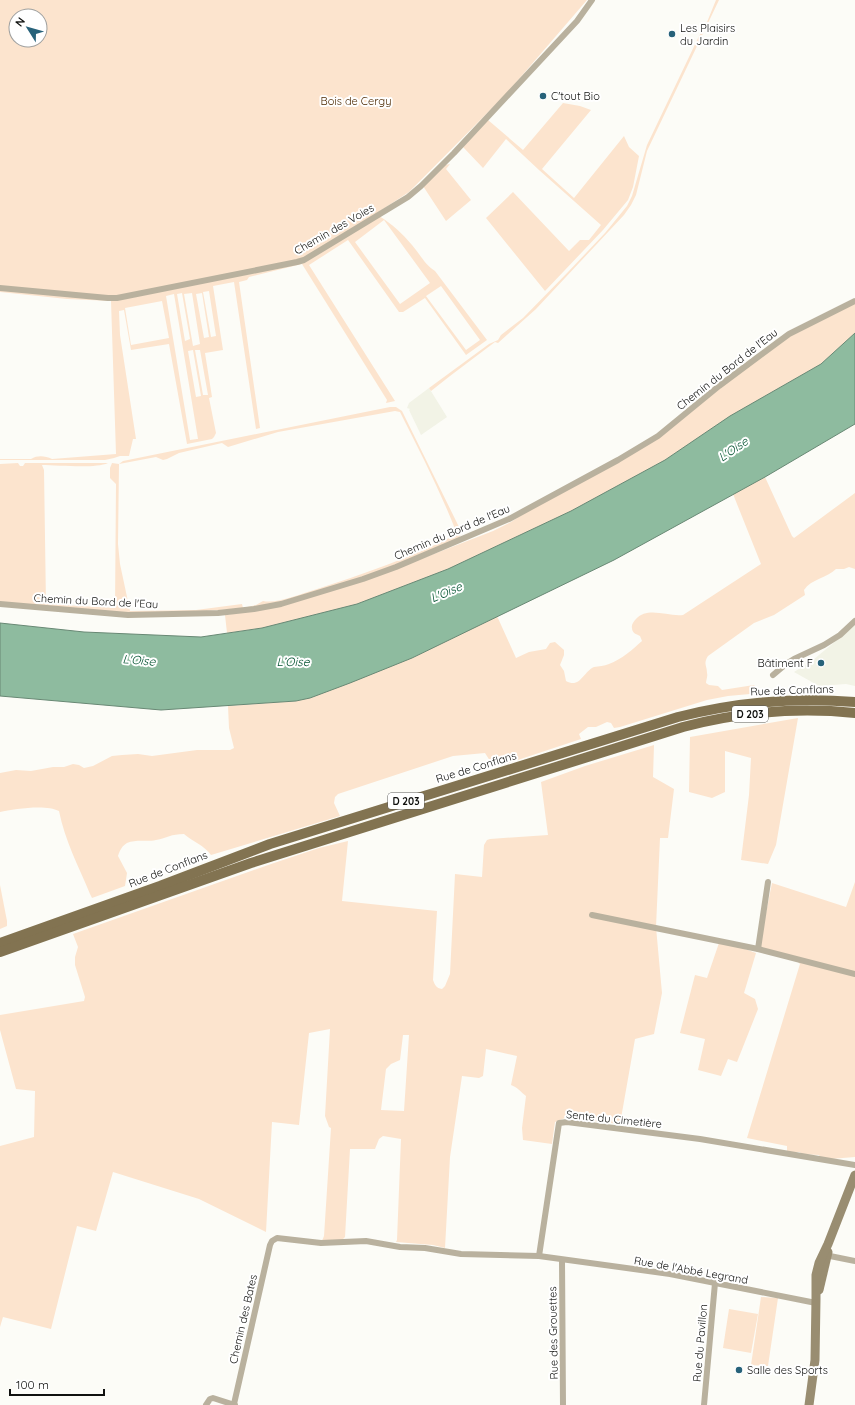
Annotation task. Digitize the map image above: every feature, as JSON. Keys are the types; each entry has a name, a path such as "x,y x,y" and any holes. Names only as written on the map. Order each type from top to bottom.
{"main road":[{"name":"Rue de Conflans","path":"0,943 270,844 666,720 726,706 769,701 812,700 855,702"},
{"name":"Rue de Conflans","path":"0,952 286,851 677,728 720,718 768,712 817,710 855,713"}],"street":[{"name":"Chemin des Voies","path":"0,288 117,298 304,260 408,196 421,186 460,147 574,24 592,0"},
{"name":"Chemin du Bord de l'Eau","path":"0,604 128,615 218,613 281,604 363,579 396,567 509,519 618,460 658,436 719,386 789,334 855,301"},
{"path":"773,675 794,659 840,636 855,621"},
{"path":"758,949 768,882"},
{"path":"592,915 758,949 855,974"},
{"name":"Sente du Cimetière","path":"539,1256 559,1123 567,1122 752,1148 855,1165"},
{"path":"809,1405 815,1360 816,1301 825,1255 855,1175"},
{"name":"Rue de l'Abbé Legrand","path":"274,1240 279,1238 326,1243 366,1240 400,1247 425,1248 461,1254 539,1256 670,1274 715,1284 816,1301"},
{"name":"Chemin des Bates","path":"235,1405 270,1245 274,1240"},
{"path":"825,1255 855,1261"},
{"name":"Rue des Grouettes","path":"562,1260 563,1405"},
{"name":"Rue du Pavillon","path":"704,1405 715,1284"},
{"path":"206,1405 210,1399 215,1398 235,1405"}],"shaded area":[{"path":"429,388 447,417 421,435 409,410 410,409 407,408 409,403"},
{"path":"855,625 855,686 846,684 819,686 794,672 813,660"}],"green space":[{"name":"Bois de Cergy","path":"0,0 587,0 507,93 409,192 301,263 379,216 401,233 425,263 435,271 487,340 466,355 425,298 403,312 399,312 348,240 309,265 395,401 386,403 387,400 302,264 249,277 247,280 239,282 260,428 256,429 234,282 213,286 223,350 205,353 212,397 209,398 216,433 212,439 187,444 169,344 131,350 124,310 119,311 120,335 136,439 133,439 129,456 120,456 105,460 0,460 31,459 42,456 52,459 116,454 111,301 67,299 0,292","holes":["384,220 430,283 400,304 355,242","441,286 480,340 466,350 426,296","209,291 216,336 211,337 203,292","182,293 190,339 185,341 177,294","192,293 200,344 193,346 184,294","202,293 209,337 204,338 196,294","174,294 198,439 190,440 166,296","162,301 169,338 131,345 125,308","193,350 201,396 196,397 188,351","195,350 200,350 208,395 203,395"]},
{"path":"716,0 719,0 647,151 636,195 624,215 536,309 498,343 495,342 431,391 429,388 489,344 498,340 501,335 523,318 605,233 627,206 632,196 647,145 699,36 705,27"},
{"path":"563,103 580,106 591,110 542,169 574,198 624,136 629,147 639,156 633,187 628,200 603,230 545,291 486,218 513,192 569,251 580,240 589,240 601,225 506,139 483,168 463,147 488,120 523,150"},
{"path":"450,164 446,169 471,200 446,221 423,186 445,165"},
{"path":"855,303 855,333 821,364 730,416 665,460 571,511 448,569 357,604 262,628 227,633 225,615 245,612 426,557 493,531 511,522 526,512 618,462 790,335"},
{"path":"396,407 402,411 459,527 461,534 459,538 416,557 349,582 260,607 193,612 119,612 0,602 0,464 18,463 20,466 23,466 25,463 108,463 94,466 42,465 44,470 46,604 115,608 116,484 110,478 110,468 112,463 119,464 123,461","holes":["395,411 400,412 423,457 457,534 422,551 387,565 282,600 269,602 263,601 256,605 243,608 242,604 196,610 130,611 120,564 118,544 119,464 156,457 163,460 179,453 222,443 228,447 278,432"]},
{"path":"765,477 794,538 855,493 855,569 849,567 844,569 836,569 828,575 811,583 804,590 805,595 774,615 754,623 708,656 705,663 707,674 706,683 709,685 718,686 722,690 754,685 756,687 754,693 707,700 620,727 614,728 611,723 607,722 596,727 588,727 579,734 581,739 503,765 500,763 492,764 485,753 453,756 338,794 335,797 334,803 340,816 211,855 184,834 153,841 130,842 122,847 118,856 127,873 125,886 92,898 68,843 59,811 38,807 0,812 0,773 16,770 31,771 53,767 64,767 73,764 84,768 93,766 112,756 122,755 138,754 152,756 197,750 230,750 234,748 229,728 228,706 296,701 310,698 412,658 497,616 516,658 529,652 546,649 550,643 555,642 564,650 564,655 560,665 564,671 566,681 575,683 590,669 607,665 618,660 642,641 640,636 632,630 632,624 641,615 646,613 658,613 683,615 761,564 733,494"},
{"path":"798,718 776,845 768,864 741,860 749,795 751,758 725,751 725,792 712,798 689,792 690,737"},
{"path":"654,745 653,777 674,789 668,838 660,838 656,927 662,993 654,1034 635,1039 620,1124 565,1118 555,1122 552,1144 523,1140 522,1128 526,1096 511,1085 517,1056 486,1049 483,1076 479,1078 462,1076 450,1157 445,1248 433,1245 396,1242 401,1139 383,1136 379,1139 375,1149 350,1149 345,1237 342,1240 322,1241 324,1236 331,1128 329,1127 325,1116 330,1029 309,1033 299,1125 272,1122 266,1232 199,1199 113,1172 96,1231 77,1226 51,1329 3,1317 0,1327 0,1146 34,1137 35,1091 16,1089 0,1030 0,1015 84,1001 85,997 75,965 75,957 78,947 73,934 274,863 319,848 348,841 342,901 437,911 433,980 438,988 442,989 445,986 450,974 455,874 482,877 484,845 487,840 548,835 541,782 585,766","holes":["403,1035 409,1035 404,1111 381,1110 386,1069 391,1064 400,1060"]},
{"path":"855,882 855,1157 830,1159 820,1157 819,1155 801,1154 800,1152 787,1152 787,1146 747,1138 800,964 795,959 759,948 772,883 846,907"},
{"path":"0,885 7,926 0,929"},
{"path":"720,940 756,953 744,993 755,999 758,1009 737,1062 728,1059 721,1076 698,1070 705,1039 680,1033 695,975 707,978"},
{"path":"761,1297 778,1298 768,1366 751,1365"},
{"path":"729,1309 758,1314 751,1353 723,1348"}],"water":[{"name":"L’Oise","path":"855,333 855,424 765,477 614,560 412,658 310,698 296,701 161,710 0,696 0,623 84,632 201,637 262,628 357,604 448,569 571,511 665,460 730,416 821,364"}],"place":[{"name":"Les Plaisirs du Jardin","path":"672,34"},
{"name":"C'tout Bio","path":"543,96"},
{"name":"Bâtiment F","path":"821,663"},
{"name":"Salle des Sports","path":"739,1370"}],"water label":[{"name":"L'Oise","path":"733,449"},
{"name":"L'Oise","path":"446,592"},
{"name":"L'Oise","path":"139,660"}]}
